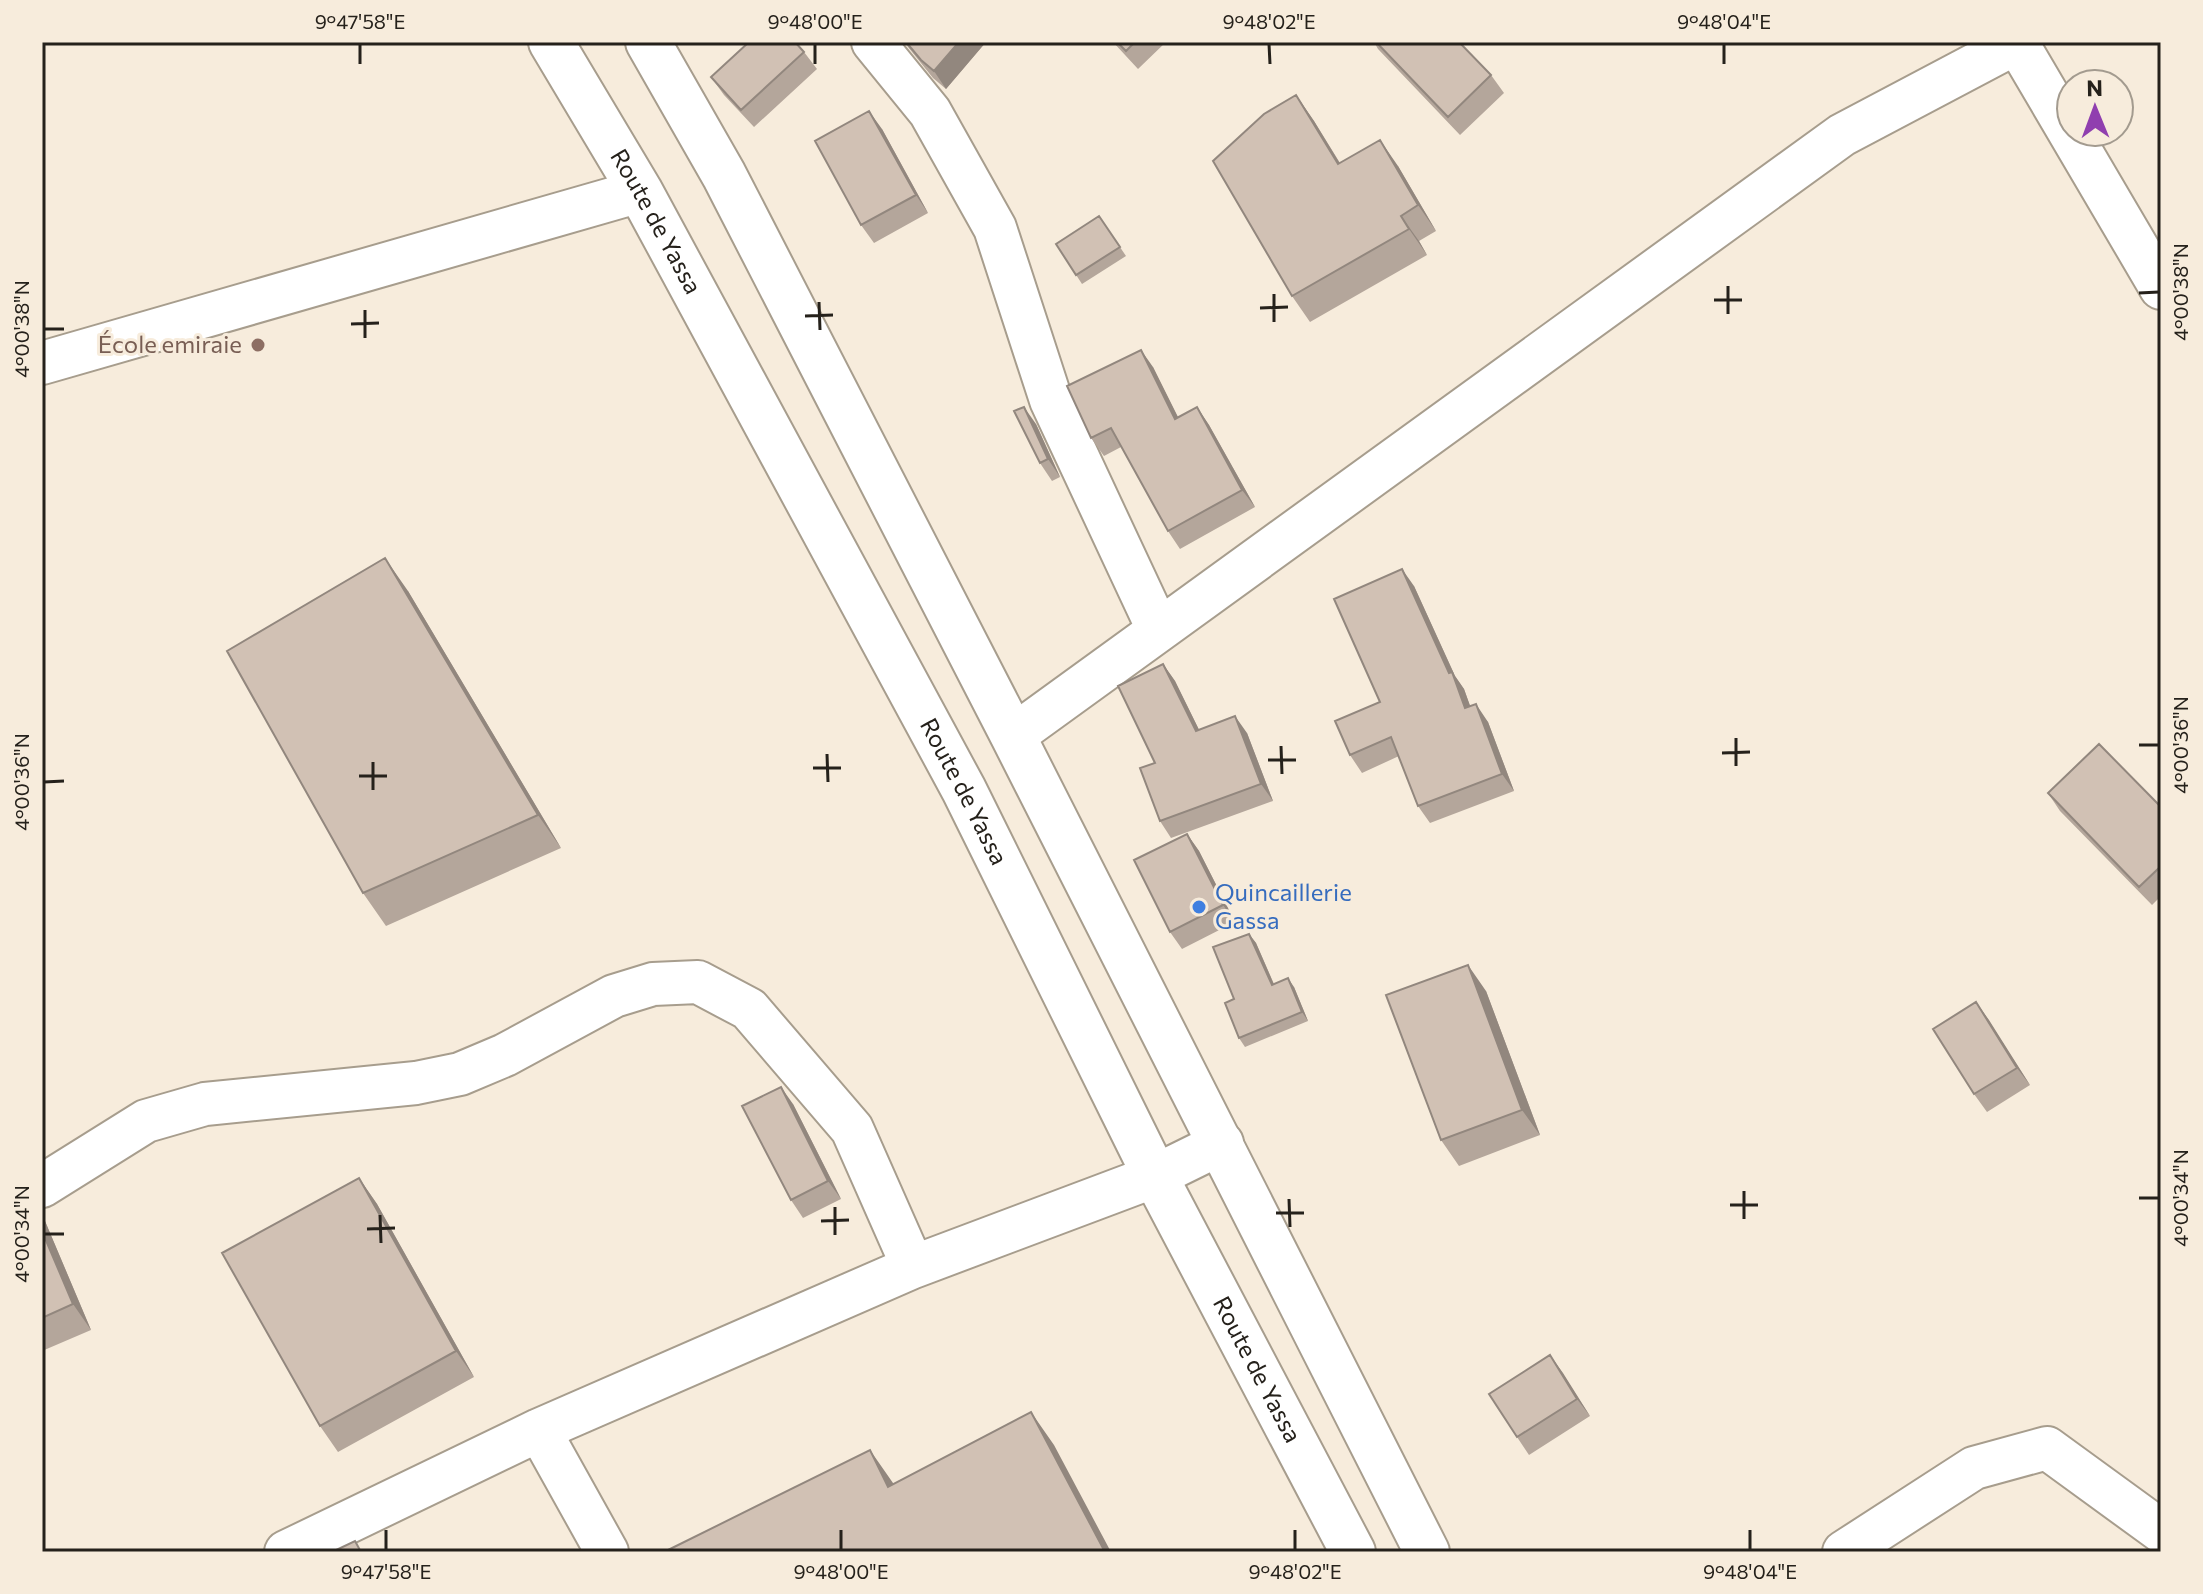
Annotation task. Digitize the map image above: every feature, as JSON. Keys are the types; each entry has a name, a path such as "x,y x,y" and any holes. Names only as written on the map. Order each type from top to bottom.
{"main road":[{"name":"Route de Yassa","path":"551,42 640,191 964,790 1155,1176 1353,1552"},
{"path":"648,42 724,175 1222,1143 1427,1552"}],"street":[{"path":"873,42 930,112 995,228 1051,400 1158,629"},
{"path":"1013,736 1842,135 2017,42 2161,288"},
{"path":"42,363 640,191"},
{"path":"42,1186 146,1121 205,1104 416,1083 460,1074 505,1055 614,996 653,984 698,982 749,1009 852,1129 913,1267"},
{"path":"286,1552 539,1430 913,1267 1155,1176 1222,1143"},
{"path":"539,1430 607,1552"},
{"path":"1844,1552 1974,1468 2047,1448 2161,1531"}],"building":[{"path":"749,42 795,42 804,52 741,110 711,77"},
{"path":"906,42 959,42 934,71"},
{"path":"1117,42 1135,42 1126,51"},
{"path":"1376,42 1459,42 1491,75 1448,117"},
{"path":"1296,95 1338,164 1380,140 1418,205 1401,216 1409,229 1292,296 1213,161 1264,114"},
{"path":"869,111 916,195 861,225 815,141"},
{"path":"1099,216 1120,247 1076,275 1056,244"},
{"path":"1141,350 1175,419 1197,407 1242,490 1168,531 1111,428 1091,438 1067,386"},
{"path":"1024,407 1048,459 1040,463 1014,411"},
{"path":"385,558 538,815 363,893 227,651"},
{"path":"1402,569 1449,673 1452,672 1465,708 1476,704 1502,774 1418,806 1391,737 1350,755 1335,721 1380,702 1334,599"},
{"path":"1163,664 1196,731 1235,716 1261,784 1160,821 1140,768 1155,763 1118,686"},
{"path":"2099,744 2161,807 2161,866 2139,887 2048,793"},
{"path":"1187,834 1223,905 1170,932 1134,860"},
{"path":"1249,934 1272,985 1288,978 1302,1012 1239,1038 1225,1003 1234,999 1213,947"},
{"path":"1468,965 1522,1110 1441,1140 1386,995"},
{"path":"1976,1002 2017,1068 1974,1094 1933,1029"},
{"path":"781,1087 828,1181 791,1200 742,1106"},
{"path":"359,1178 456,1351 320,1426 222,1253"},
{"path":"42,1231 73,1304 42,1318"},
{"path":"1550,1355 1577,1399 1517,1437 1489,1394"},
{"path":"1031,1412 1105,1552 664,1552 870,1450 888,1487"},
{"path":"355,1541 361,1552 332,1552"}],"place":[{"name":"École emiraie","path":"258,345"},
{"name":"Quincaillerie Gassa","path":"1199,907"}]}
